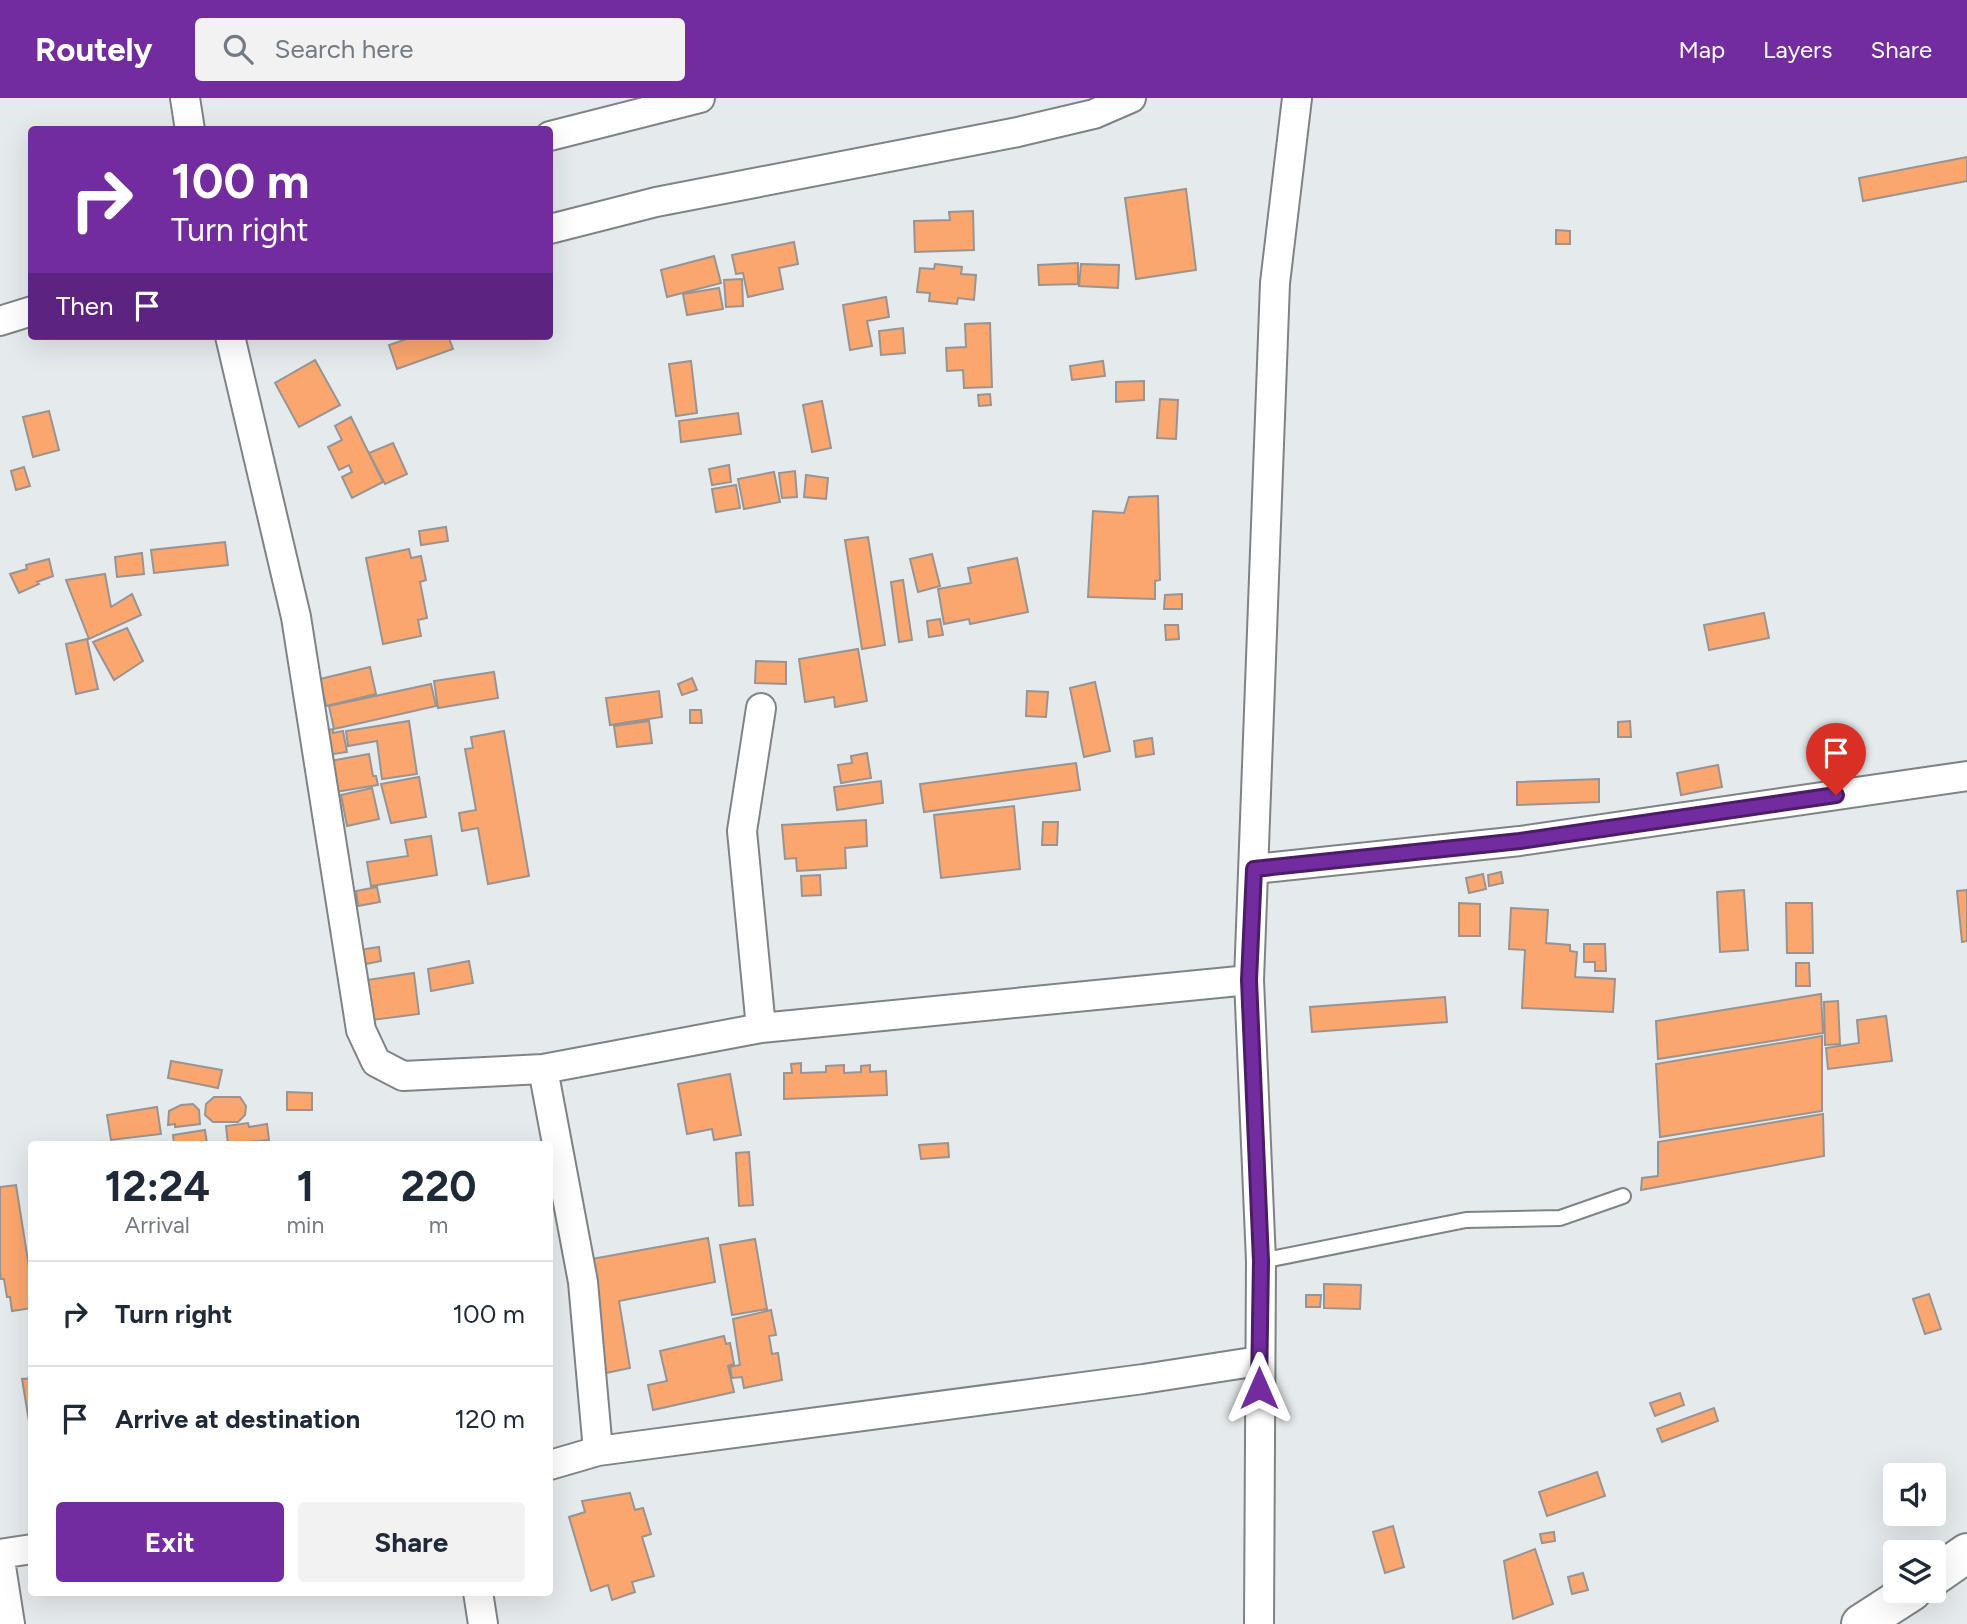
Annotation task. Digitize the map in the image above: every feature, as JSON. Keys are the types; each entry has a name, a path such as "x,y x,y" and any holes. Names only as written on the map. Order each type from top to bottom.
{"highway":[{"path":"1946,1568 1967,1553"},
{"path":"1877,1620 1898,1603"}],"street":[{"path":"185,98 189,126"},
{"path":"553,135 700,98"},
{"path":"553,228 656,202 1018,132 1094,114 1131,98"},
{"path":"1259,1624 1261,1261 1249,980 1275,284 1297,98"},
{"path":"0,321 28,312"},
{"path":"231,340 296,617 361,1030 376,1062 403,1076 543,1069 761,1028 1249,980"},
{"path":"761,708 742,831 761,1028"},
{"path":"1254,869 1520,841 1967,776"},
{"path":"543,1069 583,1282 598,1451"},
{"path":"553,1464 598,1451 1143,1379 1259,1361"},
{"path":"0,1555 28,1550"},
{"path":"0,1560 10,1624"},
{"path":"479,1596 483,1624"}],"lane":[{"path":"1261,1261 1466,1220 1560,1218 1623,1196"}],"building":[{"path":"1967,157 1967,181 1863,201 1859,178"},
{"path":"1186,189 1196,270 1136,279 1125,198"},
{"path":"973,211 974,250 915,252 914,221 950,220 949,212"},
{"path":"1556,230 1570,231 1570,244 1556,244"},
{"path":"794,242 798,264 779,268 783,289 748,297 743,273 736,274 732,255"},
{"path":"714,256 721,283 667,297 661,270"},
{"path":"1078,263 1078,284 1039,285 1038,265"},
{"path":"935,264 962,267 961,274 976,275 974,300 958,298 957,304 929,301 930,293 917,292 920,268 934,269"},
{"path":"1081,264 1119,265 1118,288 1079,286"},
{"path":"742,279 743,306 726,307 724,280"},
{"path":"719,288 723,309 687,315 683,294"},
{"path":"886,297 889,317 867,321 872,346 850,350 843,305"},
{"path":"990,323 992,387 964,388 963,370 947,371 946,348 966,347 965,324"},
{"path":"903,328 905,353 881,355 879,331"},
{"path":"403,340 450,340 453,349 397,369 389,345"},
{"path":"315,360 340,405 299,427 275,383"},
{"path":"691,361 697,413 676,416 669,364"},
{"path":"1103,361 1105,376 1072,380 1070,366"},
{"path":"1144,381 1144,400 1116,402 1116,382"},
{"path":"990,394 991,405 979,406 978,395"},
{"path":"1160,399 1178,400 1176,439 1157,438"},
{"path":"822,401 831,448 812,452 803,405"},
{"path":"49,411 59,450 33,457 23,417"},
{"path":"738,413 741,434 681,442 679,421"},
{"path":"351,417 383,482 352,498 342,477 352,472 349,465 339,470 328,447 342,440 335,426"},
{"path":"393,443 407,474 385,484 369,453"},
{"path":"729,465 731,482 712,485 709,469"},
{"path":"24,467 30,486 16,490 11,471"},
{"path":"795,471 797,497 782,498 779,473"},
{"path":"774,472 780,502 744,509 738,479"},
{"path":"806,475 828,478 826,499 804,497"},
{"path":"736,485 740,508 716,512 712,489"},
{"path":"1158,496 1160,580 1155,581 1155,599 1088,597 1093,511 1124,513 1129,497"},
{"path":"446,527 448,541 421,545 419,531"},
{"path":"868,537 885,645 862,649 845,540"},
{"path":"225,542 228,565 154,573 151,550"},
{"path":"409,549 411,558 421,556 426,580 420,582 427,618 418,620 421,636 383,644 366,558"},
{"path":"142,553 144,574 117,577 115,557"},
{"path":"932,554 940,586 918,592 910,559"},
{"path":"1017,558 1028,612 970,624 969,619 944,624 938,589 971,583 968,568"},
{"path":"49,559 53,576 19,593 10,574 27,569 26,565"},
{"path":"105,574 111,607 132,594 141,615 89,639 66,580"},
{"path":"903,580 912,640 899,642 891,582"},
{"path":"1182,594 1182,609 1164,609 1165,595"},
{"path":"1764,613 1769,638 1709,650 1704,625"},
{"path":"940,619 943,635 929,637 927,621"},
{"path":"1165,625 1178,625 1179,639 1166,640"},
{"path":"127,628 143,661 114,680 93,642"},
{"path":"87,639 98,689 76,694 66,644"},
{"path":"858,649 867,701 835,707 834,697 805,702 799,659"},
{"path":"756,661 786,662 786,684 755,683"},
{"path":"370,667 376,694 326,706 320,679"},
{"path":"494,672 498,698 438,708 434,681"},
{"path":"692,678 697,690 682,695 678,684"},
{"path":"1095,682 1110,751 1084,757 1070,688"},
{"path":"431,684 436,706 334,729 329,706"},
{"path":"659,691 662,717 610,725 606,698"},
{"path":"1027,691 1048,692 1046,717 1026,716"},
{"path":"690,710 701,710 702,723 690,723"},
{"path":"409,721 417,774 382,779 377,741 348,746 346,731"},
{"path":"649,721 652,743 617,747 614,726"},
{"path":"1630,721 1631,737 1618,737 1618,722"},
{"path":"333,729 333,733 343,731 347,752 333,754 333,759 327,760 323,731"},
{"path":"504,731 529,876 488,884 478,828 462,831 459,813 476,810 465,749 473,748 471,737"},
{"path":"1152,738 1154,754 1136,757 1134,741"},
{"path":"867,753 871,778 841,783 838,765 852,763 851,756"},
{"path":"369,754 373,776 376,776 378,785 335,792 330,761"},
{"path":"1076,763 1080,790 924,812 920,784"},
{"path":"1718,765 1722,787 1681,795 1677,773"},
{"path":"419,777 426,817 391,823 381,784"},
{"path":"1599,779 1599,802 1517,805 1517,782"},
{"path":"881,781 883,803 837,810 834,787"},
{"path":"372,788 379,819 347,826 341,795"},
{"path":"1014,806 1020,869 941,878 934,815"},
{"path":"866,820 867,846 845,848 846,868 797,871 796,858 785,859 782,825"},
{"path":"1043,822 1058,822 1057,845 1042,845"},
{"path":"431,836 437,875 371,886 367,862 408,856 405,840"},
{"path":"1501,872 1503,883 1489,886 1488,875"},
{"path":"1483,874 1486,889 1469,893 1466,878"},
{"path":"820,875 821,895 802,896 801,876"},
{"path":"377,887 380,902 358,906 356,891"},
{"path":"1744,890 1748,950 1720,952 1717,892"},
{"path":"1967,890 1967,941 1962,942 1957,891"},
{"path":"1459,903 1480,904 1480,936 1459,936"},
{"path":"1786,903 1812,903 1813,953 1787,953"},
{"path":"1511,908 1548,910 1546,943 1570,945 1570,951 1577,952 1575,977 1615,979 1613,1012 1522,1008 1525,950 1509,949"},
{"path":"1584,944 1605,944 1606,971 1595,971 1595,962 1584,962"},
{"path":"379,947 381,961 361,965 359,950"},
{"path":"469,961 473,983 431,991 428,969"},
{"path":"1796,963 1809,963 1810,986 1796,986"},
{"path":"414,973 419,1014 372,1020 367,980"},
{"path":"1821,994 1823,1033 1658,1059 1656,1021"},
{"path":"1445,997 1447,1022 1312,1032 1310,1007"},
{"path":"1838,1001 1840,1044 1825,1045 1824,1002"},
{"path":"1886,1016 1892,1061 1828,1069 1826,1048 1859,1043 1857,1020"},
{"path":"1822,1036 1822,1111 1660,1137 1656,1064"},
{"path":"171,1061 222,1070 218,1088 168,1078"},
{"path":"801,1063 801,1073 826,1072 826,1066 844,1065 844,1073 861,1072 861,1066 870,1065 870,1072 886,1071 887,1095 784,1099 784,1073 792,1073 791,1064"},
{"path":"730,1074 741,1135 714,1140 712,1129 687,1134 678,1084"},
{"path":"287,1092 312,1093 312,1110 287,1110"},
{"path":"214,1097 240,1097 246,1106 245,1115 238,1122 213,1122 205,1115 206,1104"},
{"path":"193,1104 199,1110 200,1124 175,1127 175,1124 168,1125 169,1111 181,1105"},
{"path":"157,1107 161,1134 111,1140 107,1115"},
{"path":"1823,1114 1824,1156 1641,1190 1642,1178 1658,1176 1658,1142"},
{"path":"248,1123 249,1127 267,1124 269,1140 228,1141 226,1126"},
{"path":"205,1130 207,1141 174,1141 173,1135"},
{"path":"948,1143 949,1157 921,1159 919,1145"},
{"path":"749,1152 753,1205 739,1206 736,1153"},
{"path":"16,1185 28,1261 28,1309 12,1311 4,1279 1,1279 0,1187"},
{"path":"708,1238 715,1282 619,1301 630,1368 606,1373 586,1260"},
{"path":"755,1239 767,1309 732,1315 720,1245"},
{"path":"1324,1284 1361,1285 1360,1309 1324,1308"},
{"path":"1929,1294 1941,1329 1925,1334 1913,1299"},
{"path":"1306,1295 1321,1295 1320,1307 1306,1307"},
{"path":"771,1310 776,1335 769,1336 772,1354 778,1353 782,1380 744,1388 742,1377 732,1378 730,1367 740,1365 733,1319"},
{"path":"724,1336 726,1344 730,1343 734,1364 728,1366 734,1392 653,1410 648,1385 667,1381 660,1351"},
{"path":"28,1378 28,1416 22,1379"},
{"path":"1680,1393 1684,1405 1655,1416 1650,1403"},
{"path":"1714,1408 1718,1421 1662,1442 1657,1429"},
{"path":"1597,1472 1605,1496 1547,1516 1539,1492"},
{"path":"630,1493 635,1510 643,1508 651,1534 642,1537 654,1576 632,1582 635,1592 612,1600 608,1585 591,1591 569,1517 585,1512 582,1501"},
{"path":"1393,1526 1404,1567 1385,1573 1373,1532"},
{"path":"1554,1532 1555,1541 1542,1543 1540,1534"},
{"path":"1535,1549 1553,1604 1513,1619 1504,1561"},
{"path":"1583,1573 1588,1590 1572,1594 1568,1577"}],"route":[{"path":"1259,1388 1261,1261 1249,980 1254,869 1520,841 1836,795"}]}
